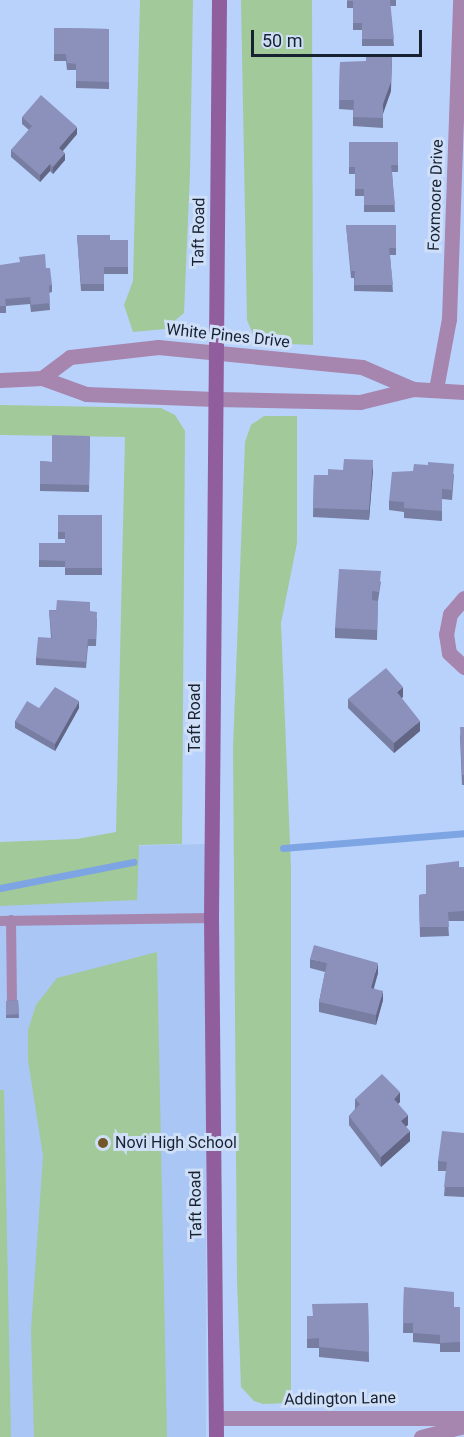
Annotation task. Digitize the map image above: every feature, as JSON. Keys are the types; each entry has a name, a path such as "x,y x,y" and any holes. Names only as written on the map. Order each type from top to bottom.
{"street":[{"name":"Taft Road","path":"216,1437 211,918 219,0"},
{"name":"Foxmoore Drive","path":"436,389 449,319 460,0"},
{"name":"White Pines Drive","path":"42,378 70,357 127,348 216,353 362,368 412,389"},
{"name":"White Pines Drive","path":"0,380 42,378 86,394 215,399 360,402 412,389 464,392"},
{"path":"464,598 450,614 446,634 449,653 464,667"},
{"name":"Addington Lane","path":"216,1418 464,1418"},
{"path":"422,1437 464,1426"}],"lane":[{"path":"12,1001 5,920 211,918"}],"shaded area":[{"name":"Novi High School","path":"207,844 206,1437 0,1437 0,849"}],"green space":[{"path":"140,0 193,0 190,174 184,313 165,329 133,332 124,305 133,281"},
{"path":"241,0 312,0 313,345 267,343 253,334 247,320"},
{"path":"0,405 161,408 175,415 185,431 182,844 139,845 137,900 0,906 0,842 77,839 116,832 125,437 0,435"},
{"path":"264,416 297,416 297,543 281,623 291,868 291,1403 263,1404 254,1401 241,1387 237,1281 233,748 245,442 251,425"},
{"path":"157,952 167,1437 34,1437 31,1330 43,1156 28,1060 28,1030 36,1005 57,978"},
{"path":"0,1090 4,1090 11,1437 0,1437"}],"building":[{"path":"347,0 390,0 394,39 362,39 362,23 353,23 353,1"},
{"path":"54,28 109,29 109,82 76,81 76,64 67,63 66,54 54,54"},
{"path":"366,54 392,55 391,82 383,104 383,118 353,117 354,100 339,100 340,62 366,61"},
{"path":"41,95 77,127 59,148 65,153 53,167 50,164 40,175 11,150 32,126 22,117"},
{"path":"349,142 398,142 398,165 391,165 395,205 364,205 364,189 355,189 355,167 349,167"},
{"path":"346,225 396,225 396,248 389,248 393,285 354,285 355,271 351,271"},
{"path":"77,235 110,235 110,240 128,240 128,267 104,267 104,284 81,284"},
{"path":"45,254 46,268 50,268 52,285 49,286 50,303 31,305 30,297 5,299 6,306 0,306 0,265 20,262 19,257"},
{"path":"52,435 90,436 89,485 40,484 40,461 52,462"},
{"path":"344,459 373,460 369,510 313,508 314,475 328,475 328,469 343,470"},
{"path":"428,462 454,464 452,490 442,489 442,511 404,508 404,502 389,501 392,472 413,471 414,464 428,465"},
{"path":"58,515 102,515 102,568 65,568 65,561 39,560 39,543 65,543 65,532 58,532"},
{"path":"339,569 381,571 379,592 372,591 372,600 378,601 377,630 335,628"},
{"path":"57,600 90,602 90,611 97,612 96,639 88,639 86,662 36,658 38,637 52,638 49,610 56,611"},
{"path":"386,668 403,687 397,692 420,721 394,743 348,699"},
{"path":"55,687 79,701 55,744 15,721 27,701 39,708"},
{"path":"460,727 464,727 464,775 462,775"},
{"path":"459,861 459,867 464,867 464,911 448,912 449,927 420,927 419,895 426,894 426,865"},
{"path":"314,945 378,963 371,988 383,991 376,1015 319,1002 327,963 310,959"},
{"path":"18,1000 19,1014 6,1015 6,1001"},
{"path":"382,1074 400,1092 394,1099 408,1115 401,1121 410,1131 381,1157 349,1116 360,1104 355,1099"},
{"path":"442,1131 464,1133 464,1187 444,1187 447,1162 438,1161"},
{"path":"404,1287 454,1292 454,1307 460,1307 460,1342 440,1343 440,1335 413,1333 413,1323 403,1323"},
{"path":"368,1303 369,1352 319,1347 319,1338 307,1339 307,1316 313,1316 312,1304"}],"waterway":[{"path":"283,848 464,833"},
{"path":"0,888 133,862"}],"place":[{"name":"Novi High School","path":"103,1143"}]}
